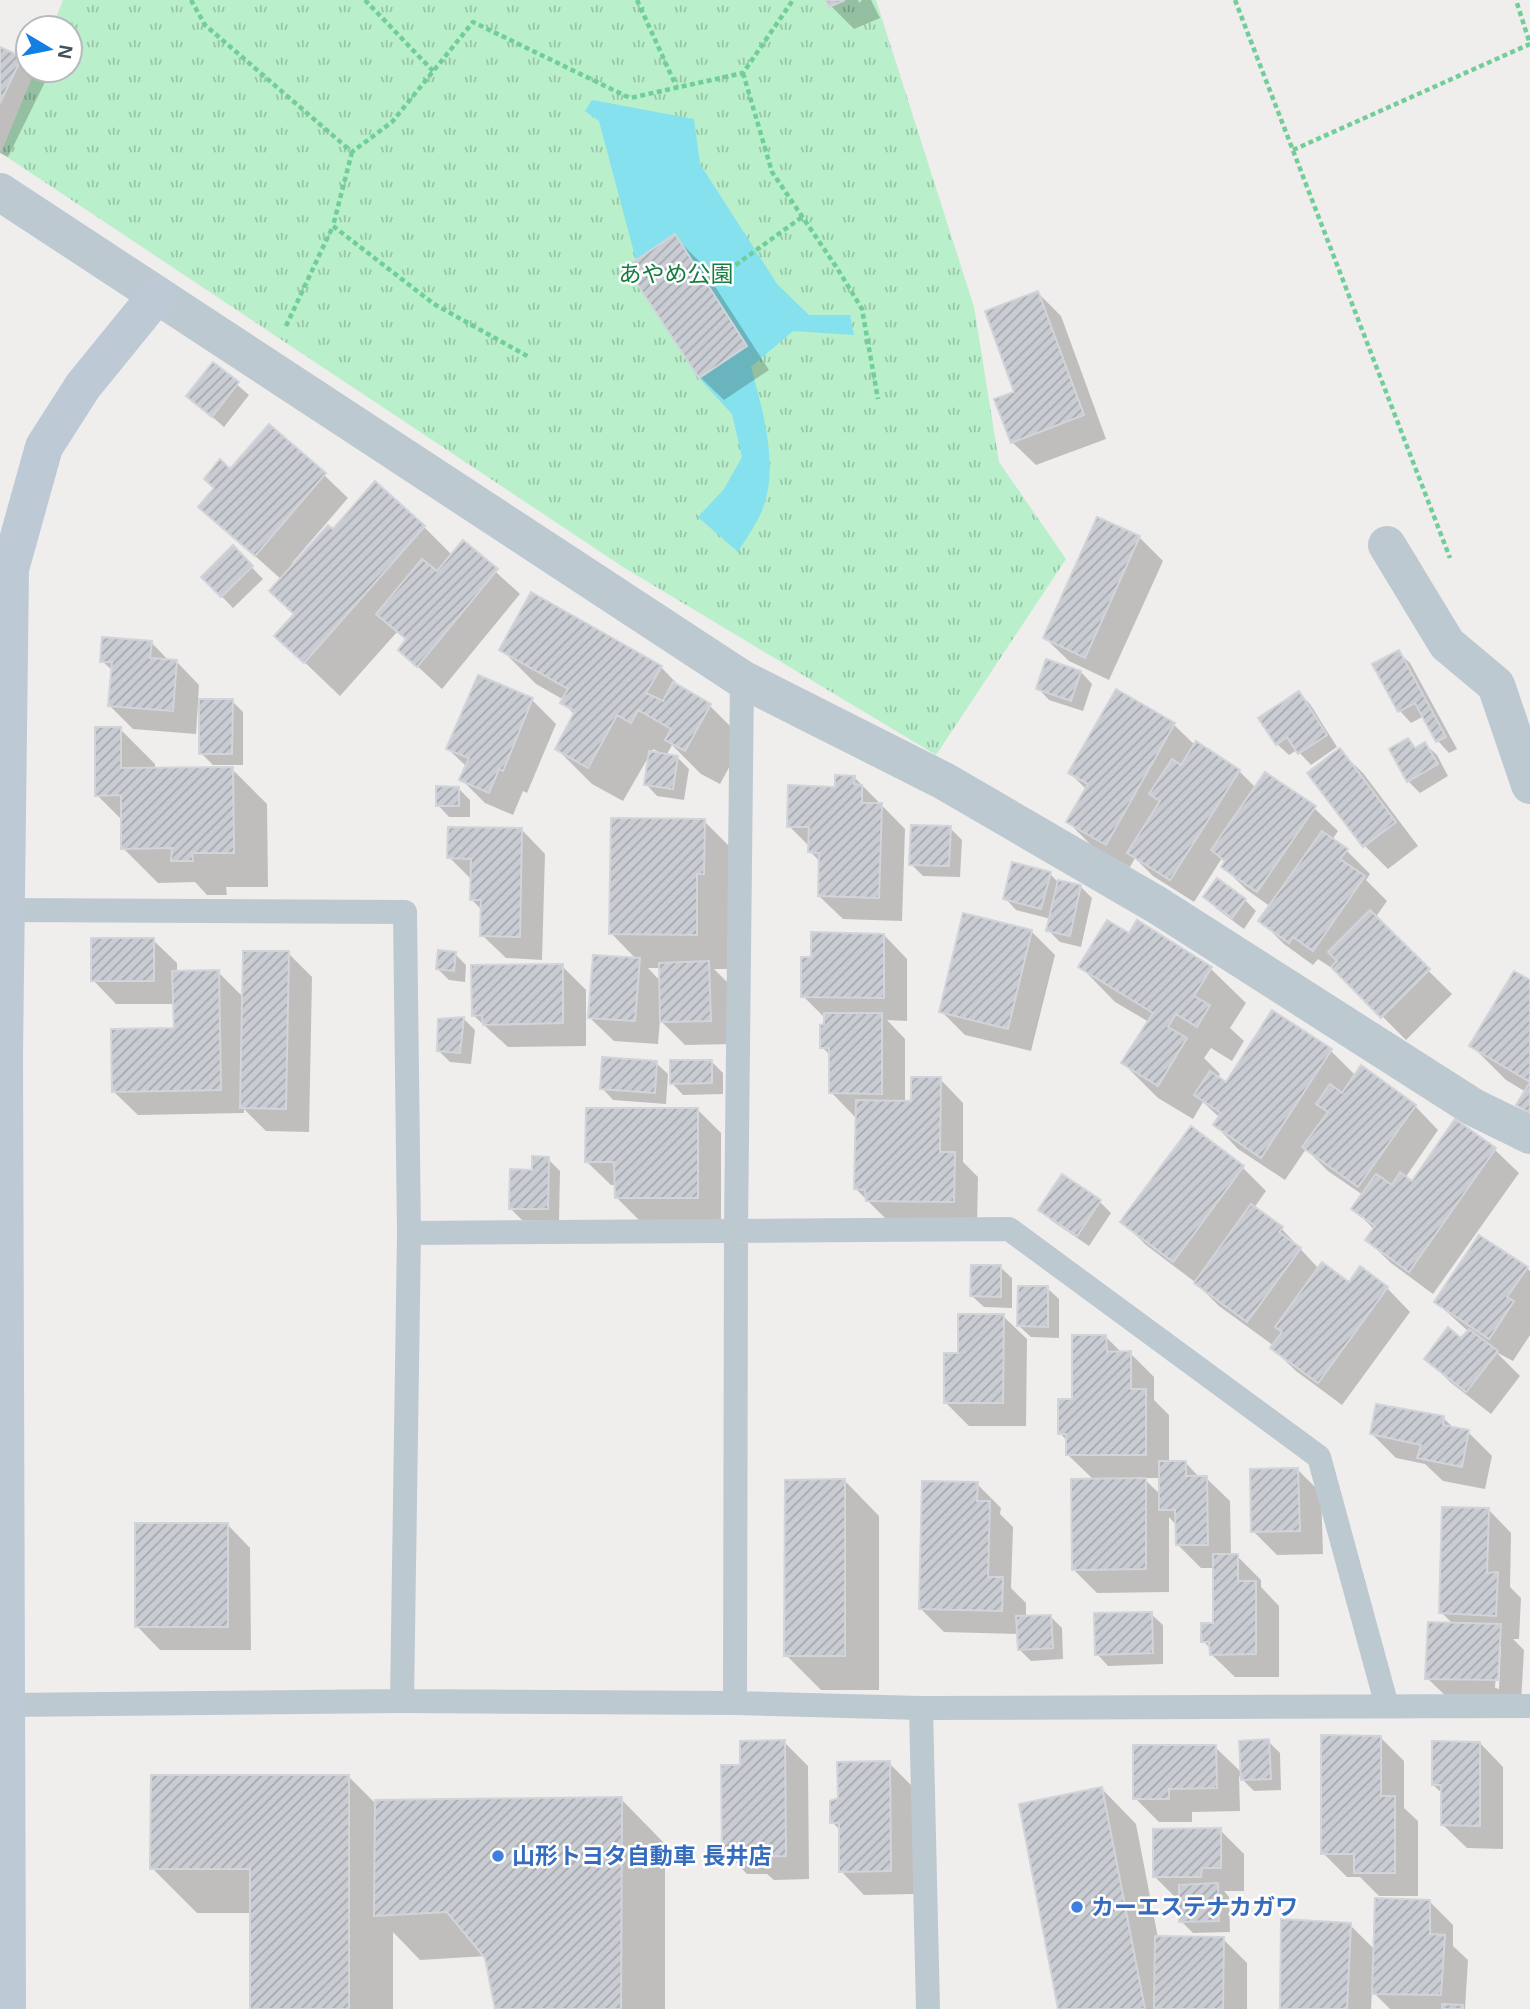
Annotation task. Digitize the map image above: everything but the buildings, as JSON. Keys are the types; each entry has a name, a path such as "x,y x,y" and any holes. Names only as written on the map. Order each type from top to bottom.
{"street":[{"path":"0,192 742,679 956,788 1157,905 1473,1107 1530,1135"},
{"path":"7,2009 2,1055 10,569 44,447 83,386 157,295"},
{"path":"1387,545 1447,644 1496,685 1530,785"}],"lane":[{"path":"735,1703 736,1230 742,679"},
{"path":"6,911 405,912 409,1233 402,1701"},
{"path":"409,1233 1009,1229 1319,1457 1387,1706"},
{"path":"4,1719 402,1701 735,1703 921,1708 1530,1706"},
{"path":"921,1708 928,2009"}],"path":[{"path":"191,0 205,25 352,152"},
{"path":"365,0 433,71"},
{"path":"637,0 677,88"},
{"path":"267,367 333,226 352,152 391,122 473,22 630,98 743,73 793,0"},
{"path":"1235,0 1451,562"},
{"path":"1293,150 1530,44 1516,0"},
{"path":"743,73 772,172 862,309 878,399"},
{"path":"708,285 802,217"},
{"path":"333,226 434,304 529,357"}],"green space":[{"name":"あやめ公園","path":"63,0 876,0 974,307 999,462 1066,559 936,755 623,567 1,153 29,84 84,84 84,14 58,14"}],"water":[{"path":"592,100 694,119 700,164 777,284 809,315 850,315 854,335 793,331 751,367 765,422 770,461 769,480 760,515 738,552 698,517 724,489 742,457 732,414 699,378 747,345 675,235 636,260 599,121 585,111"}],"place":[{"name":"山形トヨタ自動車 長井店","path":"498,1856"},
{"name":"カーエステナカガワ","path":"1077,1907"}]}
